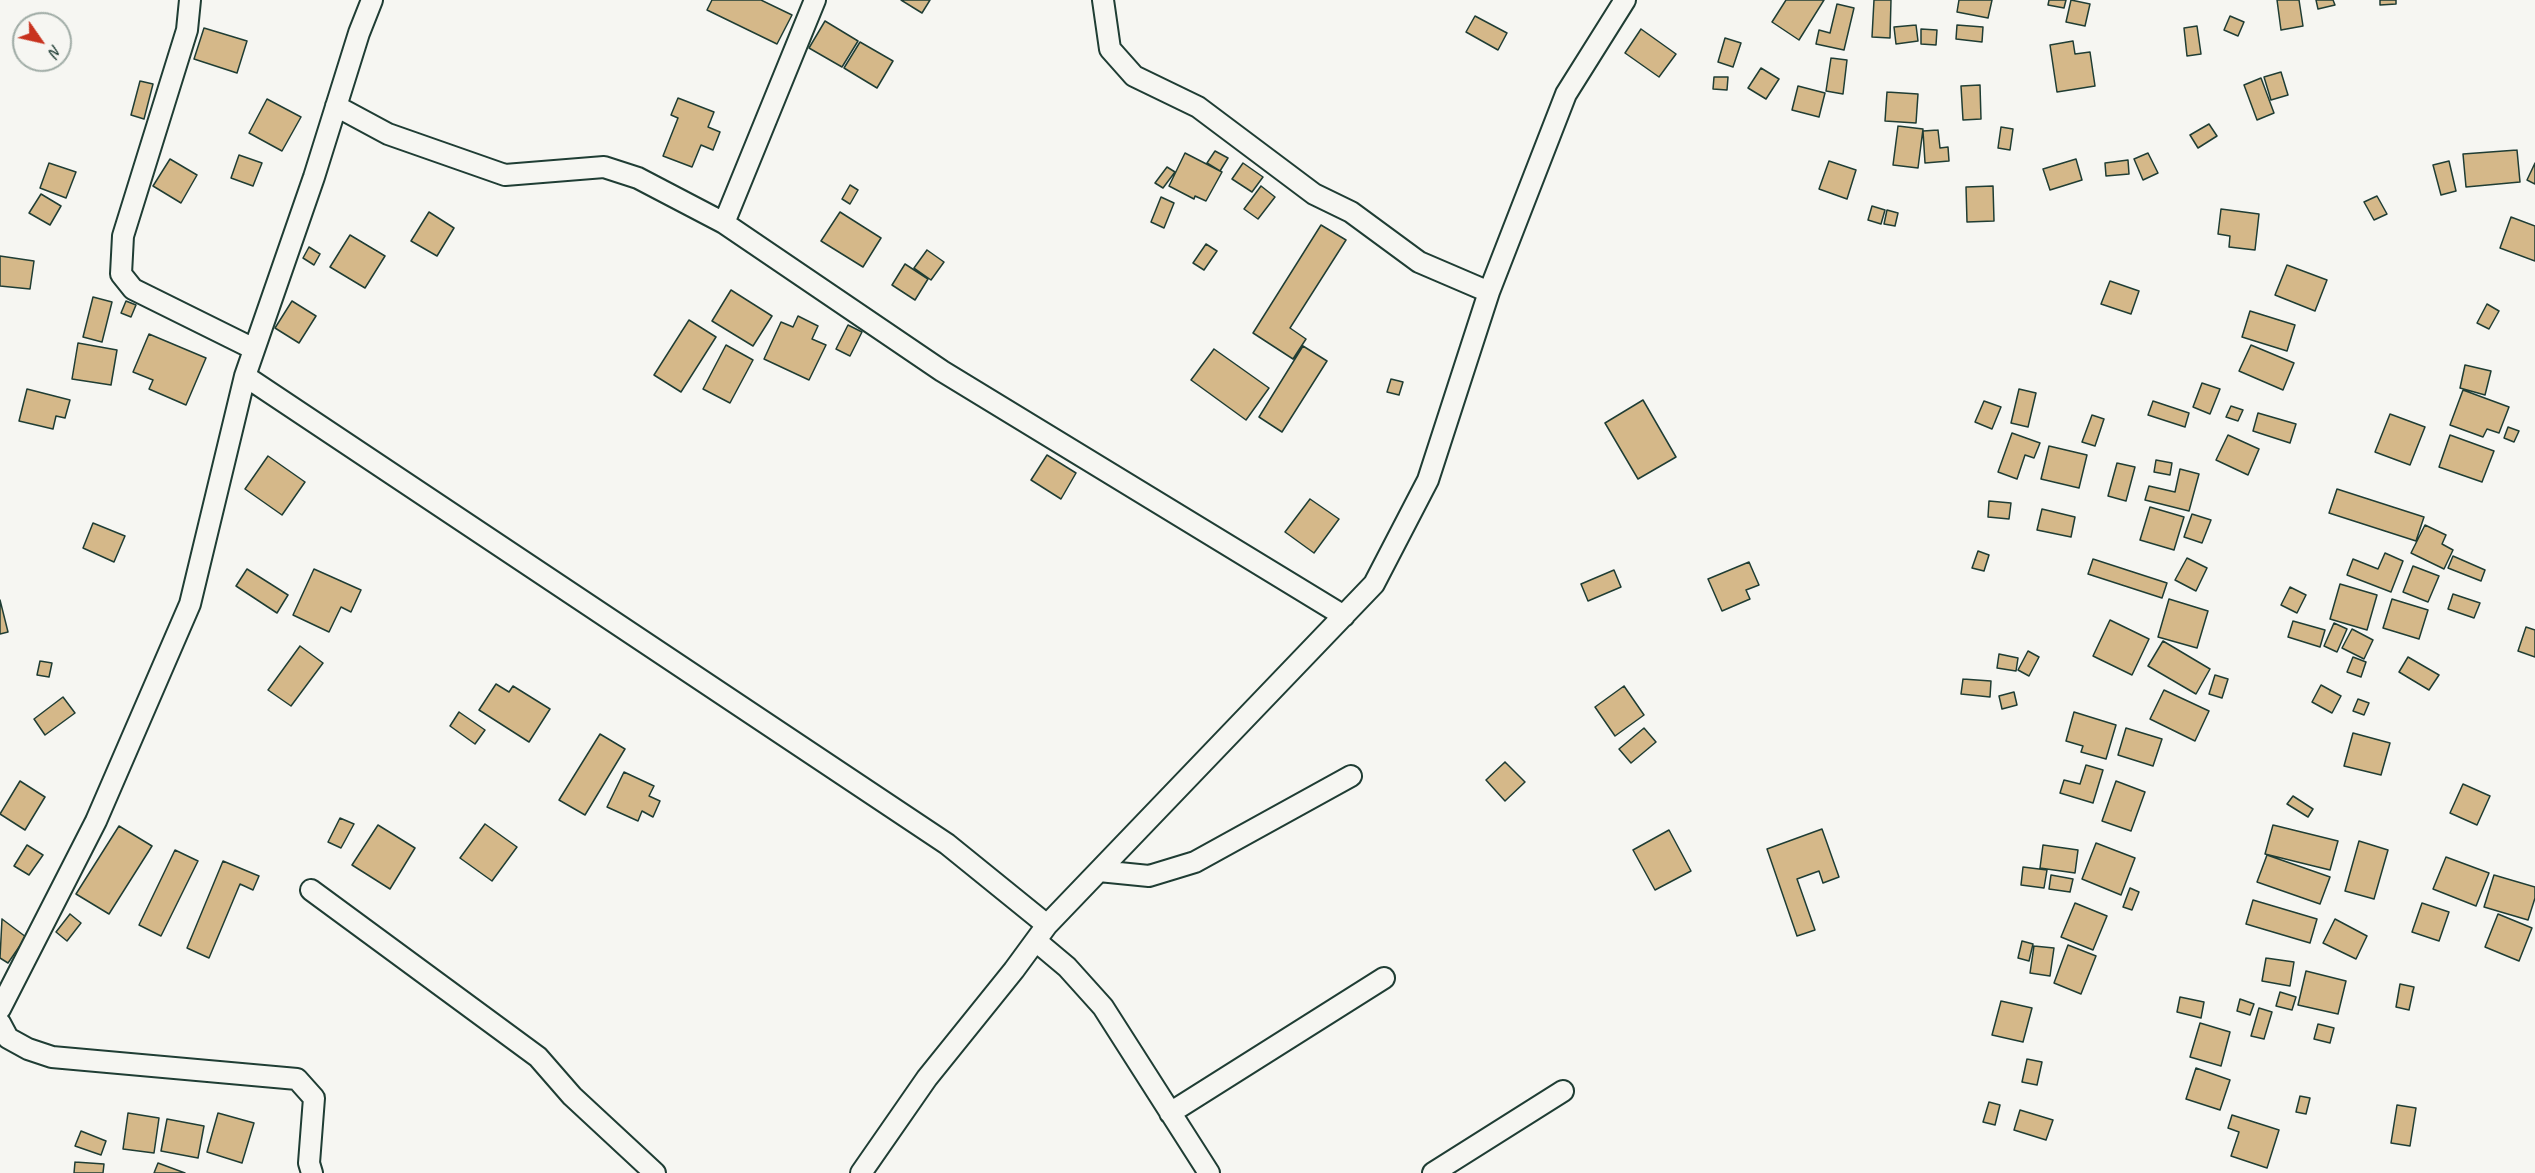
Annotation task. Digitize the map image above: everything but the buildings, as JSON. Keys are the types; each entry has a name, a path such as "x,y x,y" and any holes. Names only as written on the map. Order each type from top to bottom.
{"street":[{"path":"190,0 187,30 123,236 121,274 133,289 254,349"},
{"path":"0,1009 96,821 190,604 244,376 314,177 359,33 372,0"},
{"path":"724,224 815,0"},
{"path":"1103,0 1110,49 1134,76 1198,107 1314,194 1351,212 1419,262 1489,292"},
{"path":"861,1173 927,1078 1042,933 1374,584 1428,480 1489,292 1566,93 1625,0"},
{"path":"336,106 388,134 506,175 604,167 638,178 724,224 942,370 1344,616"},
{"path":"244,376 947,844 1042,933 1067,967 1103,1007 1209,1173"},
{"path":"1099,871 1149,876 1195,862 1351,776"},
{"path":"311,890 538,1057 572,1096 655,1173"},
{"path":"1170,1113 1384,978"},
{"path":"3,1035 28,1049 52,1057 297,1079 314,1098 309,1163 312,1173"},
{"path":"1433,1173 1563,1091"}]}
